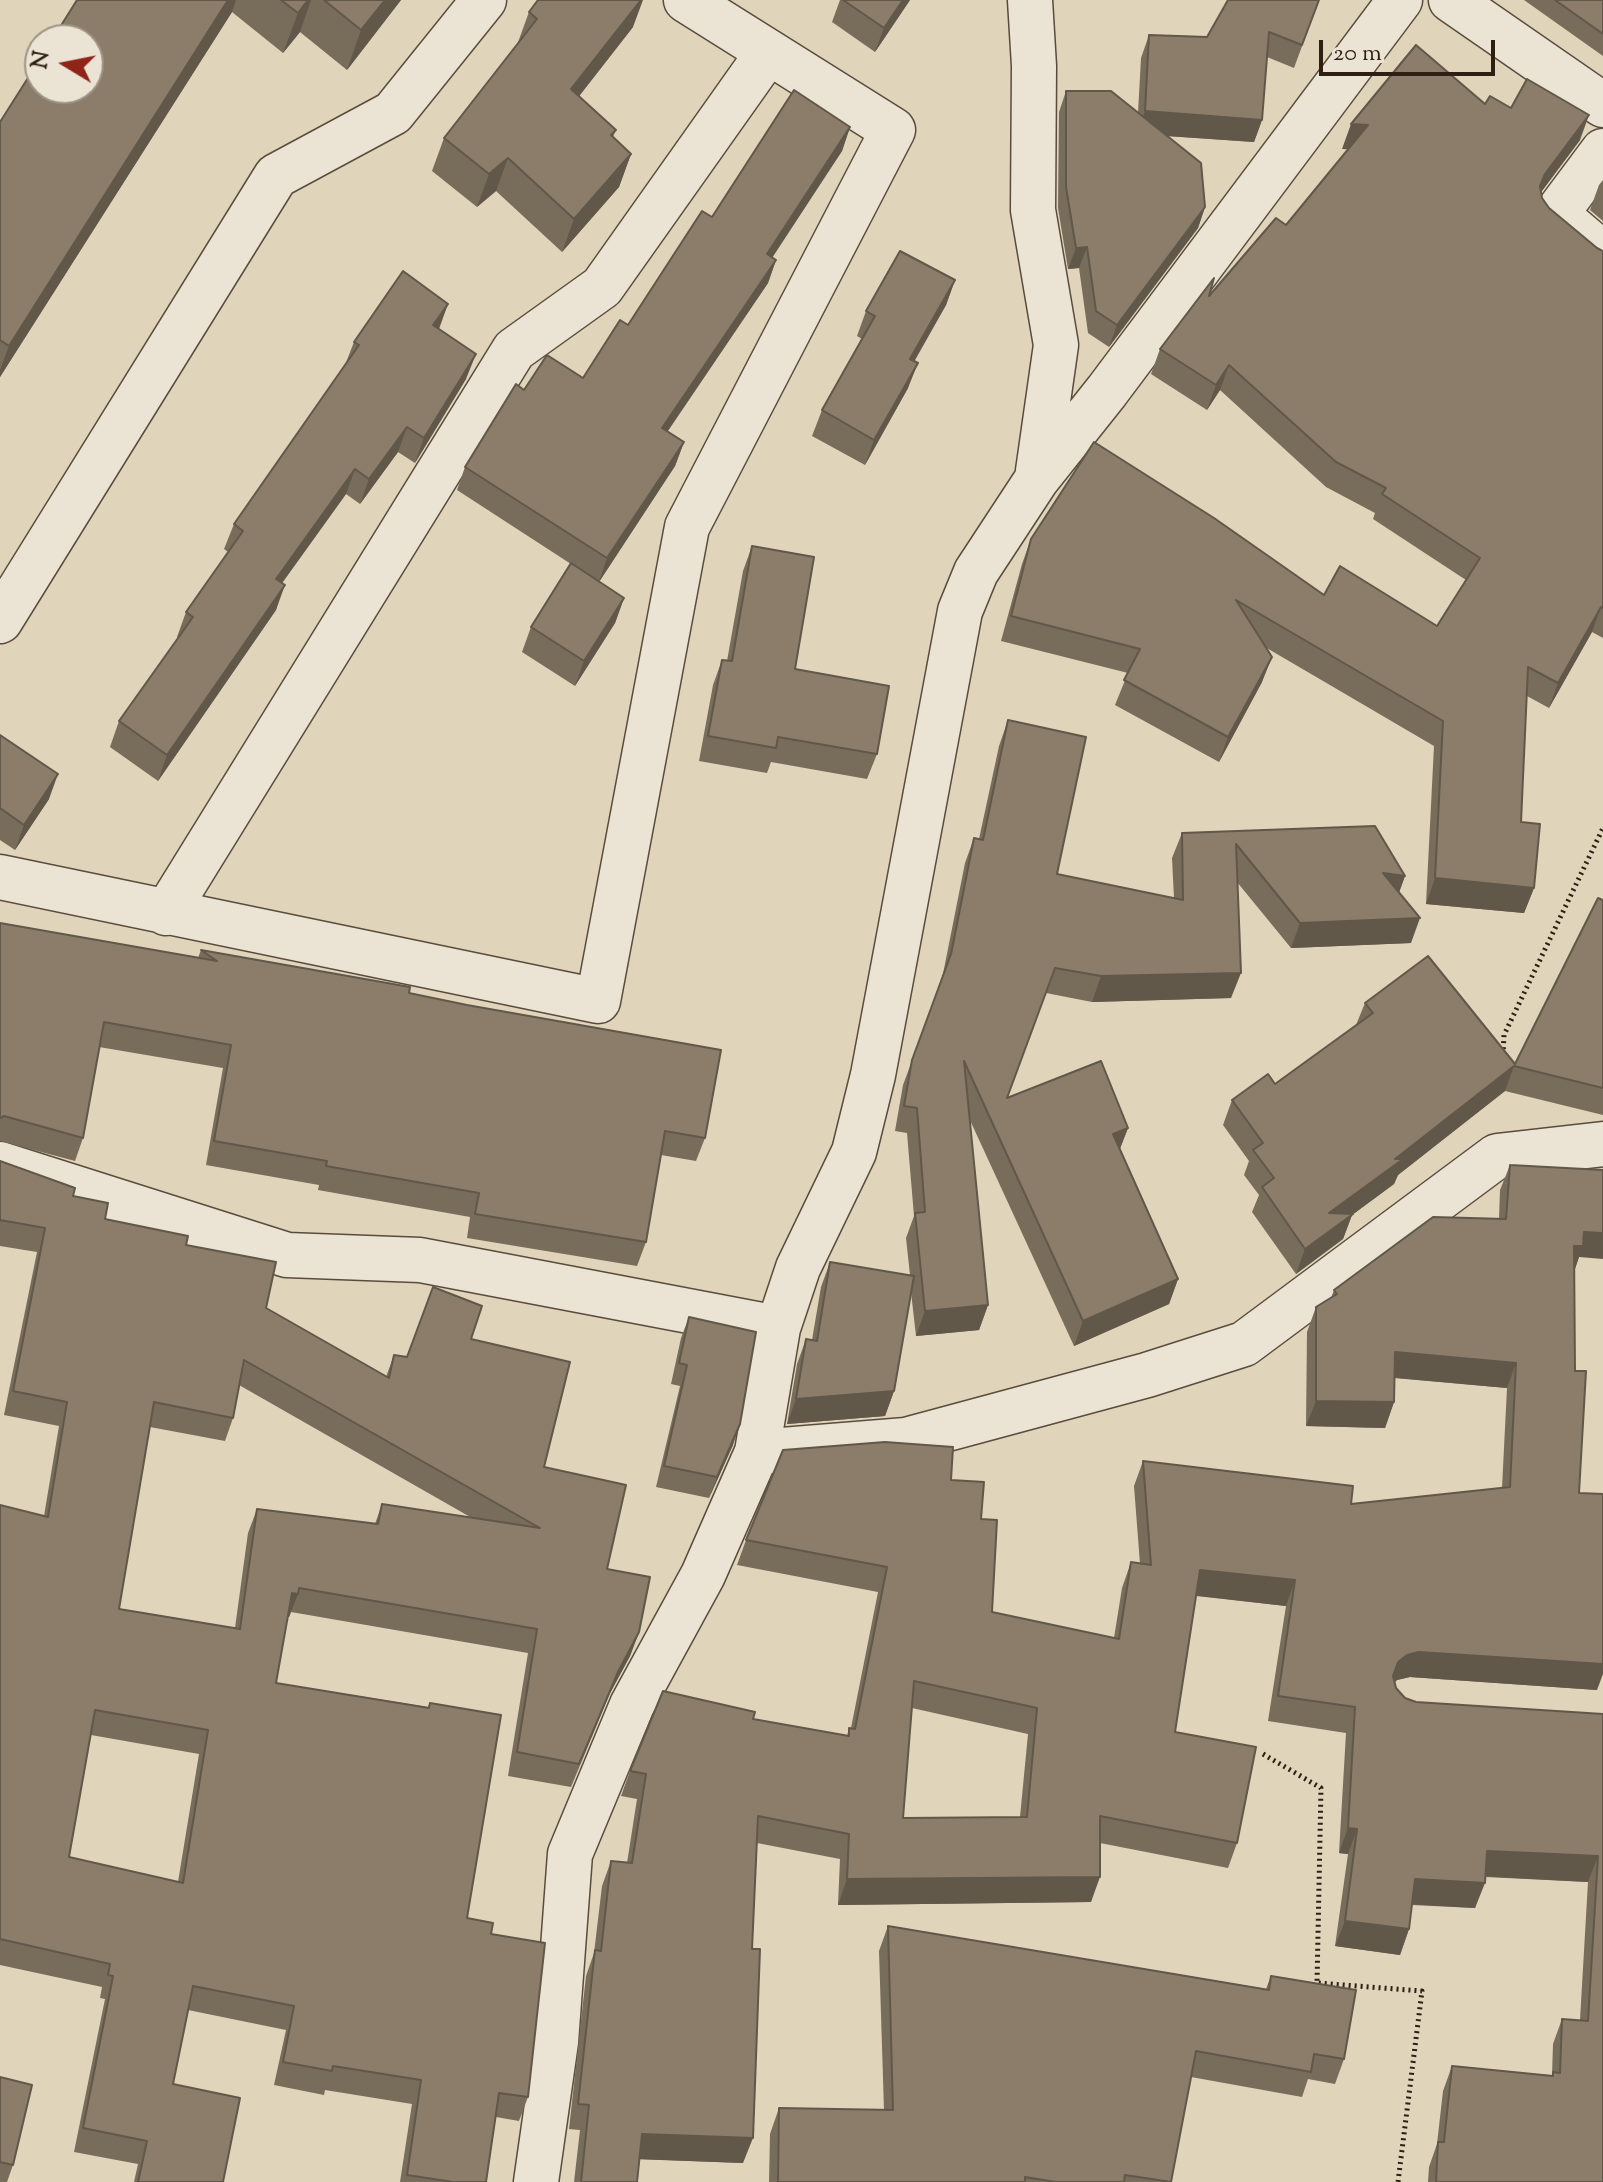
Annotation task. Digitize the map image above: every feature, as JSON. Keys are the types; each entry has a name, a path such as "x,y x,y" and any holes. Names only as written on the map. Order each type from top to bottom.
{"street":[{"path":"0,621 276,176 393,113 484,0"},
{"path":"0,877 598,1001 687,527 893,130 767,54 686,0"},
{"path":"1030,0 1034,66 1033,210 1056,345 1037,479"},
{"path":"536,2182 556,2042 570,1854 632,1705 703,1575 757,1452 778,1328 798,1268 854,1152 873,1075 960,611 976,572 1037,479 1117,379 1400,0"},
{"path":"1451,0 1603,105"},
{"path":"166,913 514,350 602,287 767,54"},
{"path":"1603,151 1556,214 1603,254"},
{"path":"757,1452 906,1440 1147,1375 1244,1344 1497,1156 1603,1144"},
{"path":"0,1164 287,1255 420,1260 778,1328"}],"path":[{"path":"1502,1065 1504,1035 1603,828"},
{"path":"1263,1754 1321,1788 1317,1983 1422,1991 1398,2182"}],"building":[{"path":"77,0 228,0 9,346 0,340 0,122 24,84 24,104 104,104 104,24 62,24"},
{"path":"281,0 308,0 298,13"},
{"path":"324,0 385,0 361,30"},
{"path":"538,0 641,0 571,89 616,130 611,135 631,154 574,219 508,158 489,174 444,138 537,19 529,12"},
{"path":"843,0 903,0 884,28"},
{"path":"1228,0 1319,0 1302,45 1269,32 1262,120 1145,111 1149,35 1207,37"},
{"path":"1555,0 1603,0 1603,34"},
{"path":"1416,45 1485,104 1490,96 1511,108 1527,79 1589,115 1545,174 1540,186 1542,198 1549,208 1603,251 1603,608 1558,683 1528,667 1521,822 1540,824 1534,888 1435,878 1443,721 1236,600 1272,657 1228,737 1124,680 1140,649 1011,616 1031,539 1094,442 1214,518 1324,595 1340,566 1437,626 1480,558 1382,494 1386,488 1336,462 1229,365 1216,385 1160,349 1214,278 1209,296 1276,218 1286,225 1368,125 1351,124"},
{"path":"794,90 850,127 767,254 776,260 662,428 684,442 607,558 465,467 516,384 524,390 547,355 583,378 620,320 628,325 702,211 712,217"},
{"path":"1066,91 1111,91 1201,163 1205,207 1117,325 1096,311 1087,247 1076,248 1066,187"},
{"path":"900,251 955,280 910,359 918,363 874,440 822,410 875,316 866,311"},
{"path":"403,271 448,304 433,325 476,354 424,438 407,427 369,479 355,469 276,579 285,585 167,755 119,721 193,617 186,612 243,531 234,524 359,345 354,342"},
{"path":"752,546 814,557 795,669 889,686 877,754 778,737 776,748 708,736 722,660 732,661"},
{"path":"571,563 624,598 584,661 531,627"},
{"path":"1008,720 1086,737 1057,874 1183,900 1182,833 1375,826 1405,876 1383,873 1420,918 1300,923 1236,844 1241,973 1101,976 1055,968 1007,1098 1101,1061 1128,1128 1113,1134 1178,1279 1083,1321 964,1061 988,1305 925,1311 915,1213 925,1212 917,1108 904,1106 912,1060 951,954 974,838 983,840"},
{"path":"0,735 58,774 24,825 0,808"},
{"path":"1598,898 1603,900 1603,1088 1514,1066 1395,1159 1403,1159 1329,1213 1353,1214 1305,1249 1262,1187 1274,1178 1253,1150 1263,1143 1232,1100 1268,1074 1275,1084 1373,1013 1365,1003 1428,956 1515,1064"},
{"path":"0,923 217,961 201,950 410,987 409,993 467,1005 721,1050 705,1138 665,1131 646,1242 475,1214 479,1193 326,1166 327,1161 214,1141 231,1045 104,1022 83,1138 4,1116 0,1118"},
{"path":"0,1161 75,1188 73,1196 108,1203 105,1219 188,1236 186,1245 276,1262 266,1308 389,1378 394,1355 407,1357 433,1287 482,1306 471,1339 570,1362 544,1467 626,1485 607,1569 650,1577 639,1632 618,1672 579,1764 517,1752 537,1629 299,1588 298,1594 292,1593 276,1683 429,1708 430,1703 501,1715 467,1918 493,1923 491,1934 545,1943 528,2097 499,2093 486,2182 453,2182 407,2175 421,2080 333,2066 332,2071 283,2062 294,2006 193,1986 173,2084 240,2098 223,2182 138,2182 147,2141 83,2128 113,1976 108,1975 110,1964 0,1939 0,1505 48,1517 67,1402 13,1391 45,1228 0,1220","holes":["244,1360 540,1528 382,1504 378,1524 257,1509 240,1629 119,1609 154,1402 233,1418","95,1710 208,1730 183,1883 69,1857"]},
{"path":"1510,1165 1603,1170 1603,1233 1584,1232 1583,1246 1574,1246 1575,1371 1586,1371 1579,1493 1603,1494 1603,1664 1419,1652 1407,1655 1398,1662 1393,1676 1396,1688 1405,1698 1416,1702 1603,1714 1603,2182 1436,2182 1438,2142 1444,2142 1452,2066 1553,2076 1553,2072 1560,2073 1562,2019 1588,2021 1598,1856 1487,1851 1485,1883 1415,1879 1409,1929 1345,1921 1357,1829 1348,1828 1355,1707 1278,1696 1295,1580 1200,1570 1175,1732 1256,1747 1237,1843 1100,1816 1100,1877 847,1879 849,1834 758,1816 752,1949 760,1949 753,2138 642,2134 637,2182 581,2182 589,2105 578,2104 595,1950 601,1951 611,1861 632,1863 646,1774 630,1771 663,1691 755,1712 753,1719 849,1736 849,1728 855,1729 887,1567 746,1540 783,1450 885,1442 953,1447 951,1480 984,1482 981,1519 997,1520 992,1612 1119,1639 1131,1562 1151,1565 1143,1461 1353,1486 1351,1504 1510,1487 1516,1363 1395,1352 1394,1402 1316,1401 1316,1307 1337,1294 1334,1290 1433,1217 1506,1219","holes":["914,1681 1037,1708 1027,1817 903,1818"]},
{"path":"830,1262 914,1276 894,1391 796,1399 806,1339 817,1341"},
{"path":"689,1317 756,1332 740,1424 717,1477 664,1466 687,1365 679,1363"},
{"path":"888,1926 1269,1990 1271,1976 1356,1990 1344,2059 1314,2054 1311,2072 1196,2051 1171,2182 1125,2175 1124,2182 1056,2182 1025,2177 1025,2182 778,2182 779,2108 893,2110"},
{"path":"0,2077 32,2085 13,2165 0,2162"}]}
